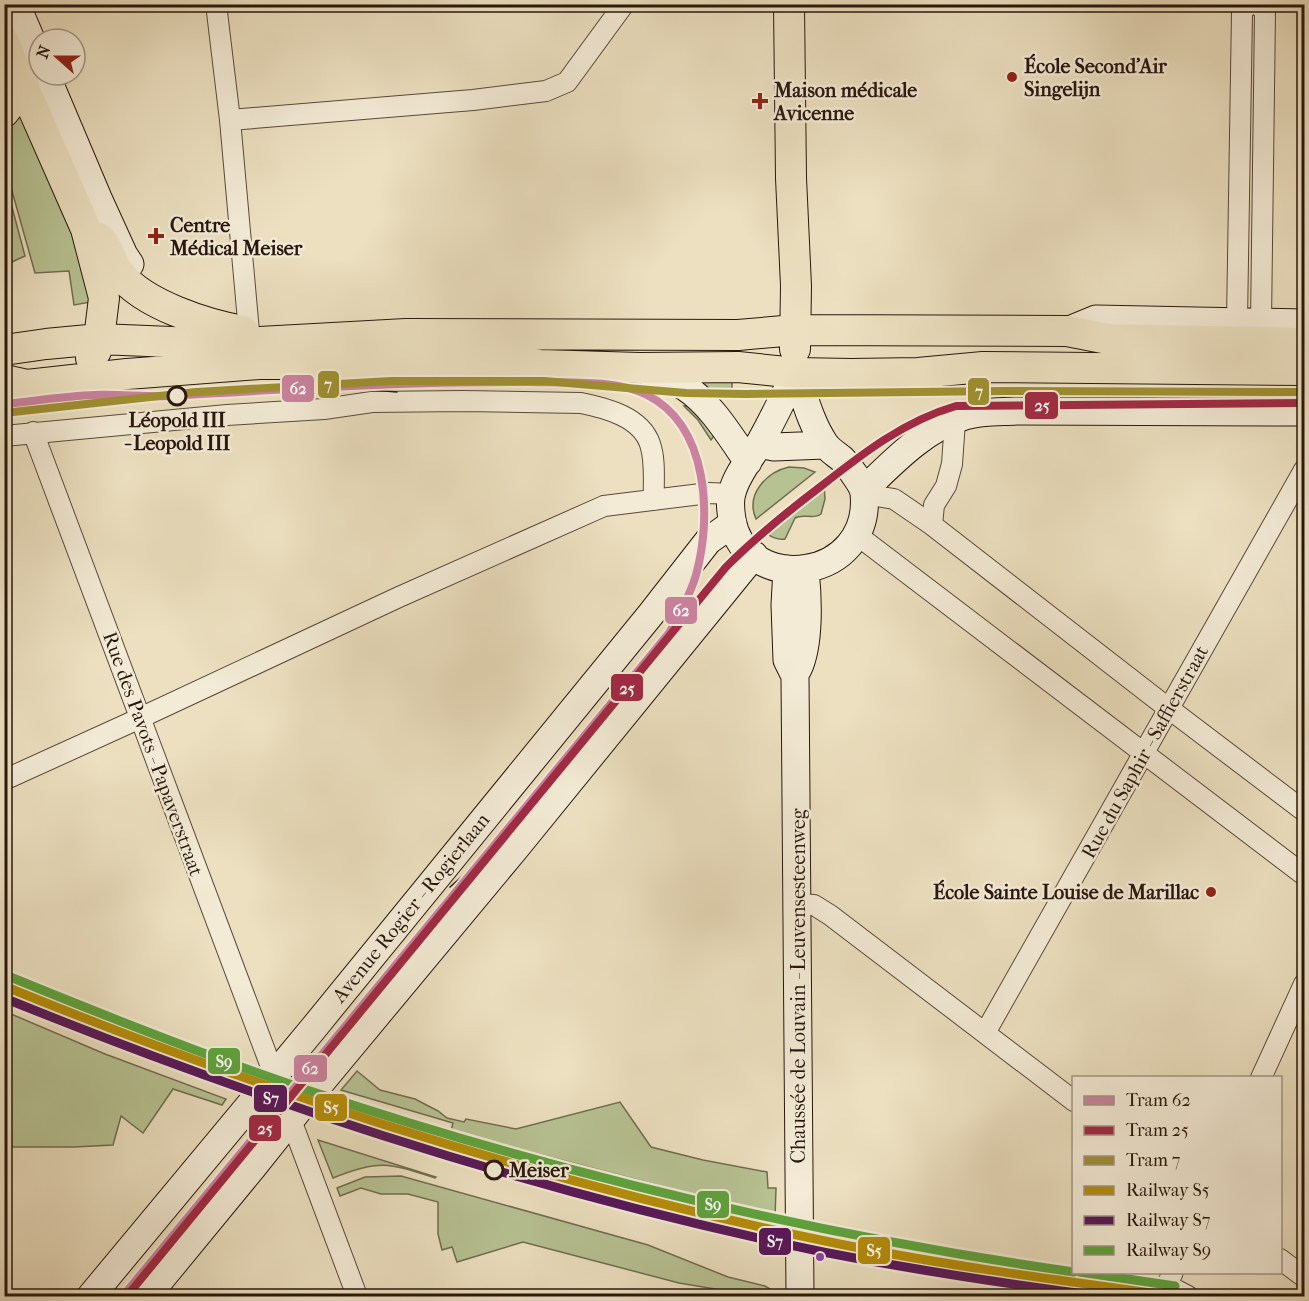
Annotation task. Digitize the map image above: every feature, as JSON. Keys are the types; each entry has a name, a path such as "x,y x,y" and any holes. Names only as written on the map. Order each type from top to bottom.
{"main road":[{"path":"789,4 796,373"},
{"path":"4,43 27,71"},
{"path":"4,112 29,87"},
{"path":"5,380 25,369 86,360 93,356 99,339 104,298 86,229 37,87"},
{"path":"86,229 102,239 120,274 146,294 172,310 195,319 255,336"},
{"path":"4,350 99,339 220,344 255,336 738,335 795,330 1067,332 1108,339 1305,343"},
{"path":"5,380 27,385 123,374 279,363 496,362 640,368 738,367 796,373 909,374 983,367 1305,370"}],"street":[{"path":"16,4 27,30"},
{"path":"216,4 255,336"},
{"path":"230,120 473,100 546,91 567,82 624,4"},
{"path":"1249,4 1242,12 1249,321"},
{"path":"1249,321 1265,12 1258,4"},
{"path":"38,87 123,255 146,294"},
{"path":"1067,332 1096,319 1305,323"},
{"path":"640,368 683,385 754,453"},
{"path":"796,373 825,446 845,463 864,492 862,518 857,535 844,552 832,560 796,569 778,568 754,555 739,539 733,523 731,494 796,373"},
{"path":"4,436 324,409 372,402 463,400 581,403 612,411 629,419 642,431 650,445 654,500"},
{"path":"864,492 921,439 954,430 977,413 1305,411"},
{"path":"932,525 934,505 946,486 952,465 954,430"},
{"name":"Rue des Pavots - Papaverstraat","path":"33,432 357,1296"},
{"path":"754,453 774,447 825,446"},
{"name":"Rue du Saphir - Saffierstraat","path":"985,1034 1305,470"},
{"path":"864,492 894,499 932,525 1305,811"},
{"path":"4,780 399,597 604,506 709,493 731,494"},
{"path":"910,510 934,505"},
{"name":"Avenue Rogier - Rogierlaan","path":"91,1296 274,1076 708,541 733,523"},
{"path":"857,535 1305,875"},
{"name":"Avenue Rogier - Rogierlaan","path":"147,1296 754,555"},
{"name":"Chaussée de Louvain - Leuvensesteenweg","path":"796,569 807,612 802,660 795,676 800,1296"},
{"path":"797,904 814,904 1072,1099"},
{"path":"1261,1076 1305,984"},
{"path":"1282,1260 1305,1277"},
{"path":"1166,1284 1188,1296"}],"green space":[{"path":"19,112 61,195 91,302 74,305 69,271 35,273 5,166 4,129"},
{"path":"4,177 25,256 5,265 4,264"},
{"path":"688,378 732,380 732,391 698,390"},
{"path":"684,406 701,407 718,430 711,440 698,420"},
{"path":"789,467 804,468 815,472 756,519 753,501 760,486 773,474"},
{"path":"824,485 825,499 821,514 795,518 785,539 774,538 765,531 767,529"},
{"path":"4,1011 105,1054 226,1099 222,1105 173,1089 143,1133 121,1116 113,1145 5,1147"},
{"path":"357,1071 380,1090 415,1099 447,1118 464,1122 466,1119 516,1129 620,1102 651,1147 767,1172 768,1188 776,1188 775,1218 738,1215 714,1207 712,1199 718,1197 717,1191 699,1196 451,1131 453,1123 341,1090"},
{"path":"318,1140 436,1177 384,1165 362,1168 333,1178"},
{"path":"401,1176 648,1245 728,1277 765,1286 777,1293 777,1296 757,1296 679,1283 523,1242 457,1262 452,1247 442,1250 438,1234 438,1202 408,1194 381,1194 361,1188 340,1196 337,1188 365,1177"}],"tram line":[{"name":"7","path":"4,413 196,392 391,381 544,381 686,393 746,394 1004,391 1304,392"},
{"name":"62","path":"4,404 84,396 169,396 394,384 484,382 605,384 620,386 647,395 668,409 683,428 694,450 701,475 704,501 701,552 691,590 669,633 123,1296"},
{"path":"330,385 397,392"},
{"name":"25","path":"127,1296 726,567 795,506 884,440 919,420 956,406 1304,403"},
{"path":"450,887 486,855"}],"rail line":[{"name":"S9","path":"8,976 158,1036 272,1078 498,1149 688,1199 784,1220 880,1240 1072,1272"},
{"name":"S5","path":"4,986 206,1064 307,1099 409,1133 615,1192 719,1218 868,1250 999,1272 1174,1296"},
{"name":"S7","path":"4,998 104,1038 306,1111 511,1175 718,1229 823,1252 1030,1287 1100,1296"},
{"name":"S9","path":"1094,1274 1175,1286"}],"place":[{"name":"École Second'Air Singelijn","path":"1012,77"},
{"name":"Maison médicale Avicenne","path":"760,101"},
{"name":"Centre Médical Meiser","path":"156,236"},
{"name":"Léopold III - Leopold III","path":"177,396"},
{"name":"École Sainte Louise de Marillac","path":"1211,892"},
{"name":"Meiser","path":"494,1170"}]}
